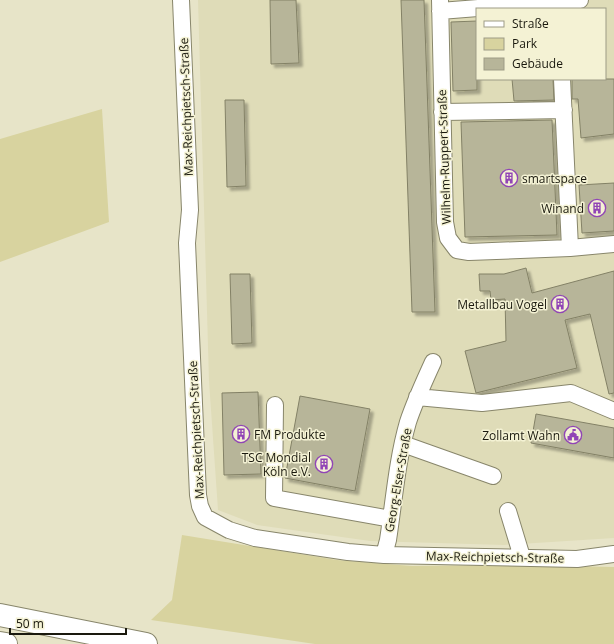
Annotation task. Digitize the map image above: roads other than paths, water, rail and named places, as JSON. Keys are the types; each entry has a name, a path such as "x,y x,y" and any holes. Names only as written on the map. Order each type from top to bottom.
{"highway":[{"path":"0,615 146,644"},
{"path":"0,643 6,644"}],"street":[{"name":"Max-Reichpietsch-Straße","path":"181,0 190,210 186,243 200,506 205,516 229,530 255,538 348,552 384,555 577,558 614,554"},
{"path":"440,6 527,2 566,2"},
{"name":"Wilhelm-Ruppert-Straße","path":"440,6 445,222 448,238 456,250 482,252 570,248 614,244"},
{"path":"562,80 570,248"},
{"path":"442,112 564,110"},
{"name":"Georg-Elser-Straße","path":"384,555 403,444 417,397 433,362"},
{"path":"417,397 482,403 570,393 614,411"},
{"path":"275,405 274,498 391,519"},
{"path":"403,444 493,476"},
{"path":"508,511 522,557"}],"place":[{"name":"smartspace","path":"509,178"},
{"name":"Winand","path":"597,208"},
{"name":"Metallbau Vogel","path":"560,304"},
{"name":"FM Produkte","path":"241,434"},
{"name":"Zollamt Wahn","path":"573,435"},
{"name":"TSC Mondial Köln e.V.","path":"324,464"}]}
